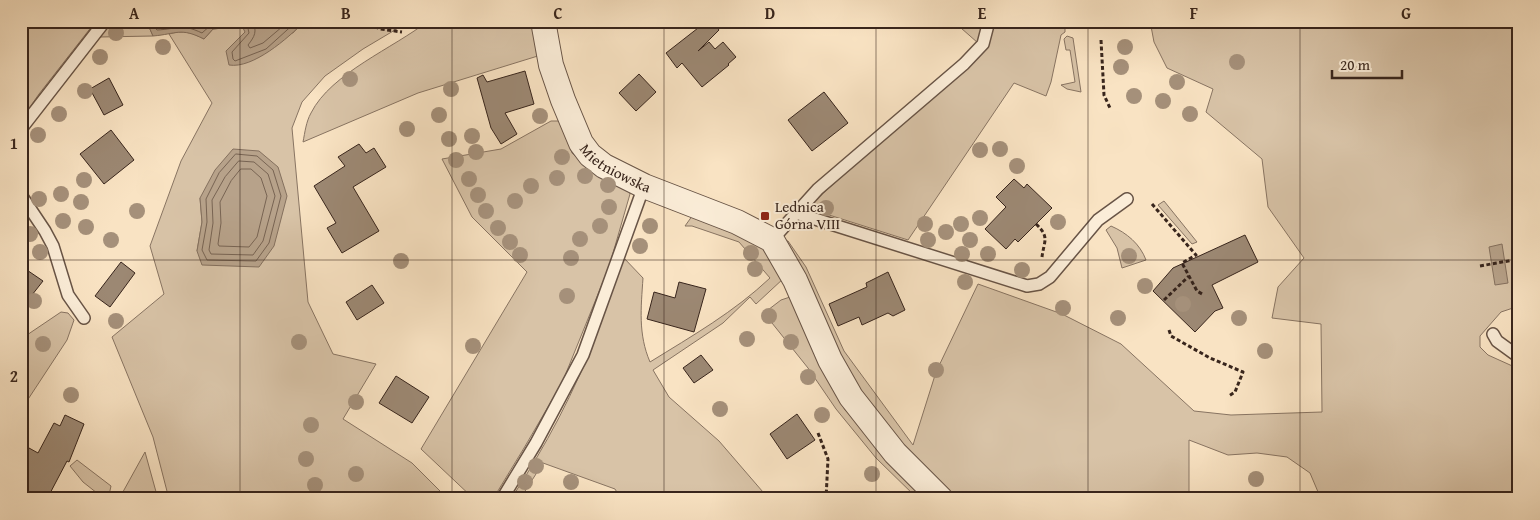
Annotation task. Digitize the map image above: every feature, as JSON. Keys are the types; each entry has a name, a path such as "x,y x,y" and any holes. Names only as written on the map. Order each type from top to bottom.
{"street":[{"name":"Mietniowska","path":"543,22 551,65 563,100 581,144 590,155 604,166 644,186 737,222 772,240"},
{"path":"772,240 796,280 830,360 851,397 895,453 941,499"}],"lane":[{"path":"21,128 105,21"},
{"path":"772,240 818,189 964,64 983,44 989,21"},
{"path":"502,499 536,443 583,354 644,186"},
{"path":"21,195 46,231 53,246 68,294 84,318"},
{"path":"796,213 1027,286 1040,284 1050,277 1098,220 1127,199"},
{"path":"1494,334 1497,341 1519,357"}],"path":[{"path":"363,21 380,29 402,32"},
{"path":"419,23 485,26 543,22"},
{"path":"1101,40 1104,95 1110,108"},
{"path":"1152,204 1196,255 1182,263 1197,291 1204,295"},
{"path":"1036,224 1045,236 1042,258 1044,262"},
{"path":"1480,266 1519,259"},
{"path":"1164,300 1189,276"},
{"path":"1169,330 1171,336 1210,358 1243,372 1235,392 1229,396"},
{"path":"818,433 828,460 826,499"}],"shaded area":[{"path":"21,21 96,21 21,120"},
{"path":"111,21 153,21 149,27 153,36 100,37"},
{"path":"304,21 410,21 363,49 325,76 302,102 292,128 308,302 333,354 376,364 343,419 412,463 448,499 169,499 153,437 112,337 164,294 150,246 181,161 212,103 169,34 187,32 204,39 213,29 243,26 245,31 293,33","holes":["200,198 274,246 197,251 202,222"]},
{"path":"428,21 536,21 541,55 418,93 303,142 311,113 320,99 333,86 364,62"},
{"path":"953,21 1065,21 1065,32 1061,35 1051,82 1046,96 1014,83 908,240 807,208 905,119 986,50"},
{"path":"1150,21 1519,21 1519,306 1501,312 1480,336 1480,347 1488,355 1519,369 1519,499 1448,499 1377,494 1377,499 1321,499 1310,473 1287,457 1257,453 1228,455 1189,440 1189,499 950,499 853,388 785,241 788,241 806,267 844,351 913,445 936,372 978,284 1062,314 1121,344 1194,411 1231,415 1322,412 1321,324 1272,318 1278,287 1304,258 1268,207 1262,159 1206,112 1213,89 1167,68 1154,42"},
{"path":"1067,36 1073,38 1081,92 1067,89 1061,85 1075,82 1070,50 1066,50 1064,39"},
{"path":"551,121 561,121 572,153 585,165 627,184 630,194 609,267 562,383 493,499 474,499 421,449 527,272 472,217 442,159 501,149"},
{"path":"1164,201 1197,242 1192,244 1158,205"},
{"path":"695,212 764,246 784,278 756,304 750,297 723,323 653,370 669,397 719,441 769,499 621,499 615,489 543,463 520,499 511,499 548,439 570,397 589,354 622,256 643,278 642,331 650,362 727,313 770,278 739,242 692,226 685,226"},
{"path":"1111,226 1132,240 1146,260 1122,268 1117,248 1106,230"},
{"path":"790,297 845,410 931,499 918,499 876,458 836,409 808,368 764,313 781,300"},
{"path":"61,312 68,313 74,320 67,340 21,410 21,339"},
{"path":"145,452 158,499 119,499"},
{"path":"77,460 111,486 109,495 102,497 83,482 70,466"}],"water":[{"path":"153,21 304,22 270,51 249,62 229,65 226,51 245,32 242,26 213,29 204,39 184,32 153,36 149,27"},
{"path":"233,149 259,151 278,167 287,196 274,246 259,267 202,265 197,251 202,222 200,198 215,170"},
{"path":"1502,244 1508,283 1495,285 1489,247"}],"building":[{"path":"707,21 712,21 719,30 698,51 709,42 715,49 723,42 736,57 702,87 682,63 677,68 666,53"},
{"path":"525,71 534,104 505,113 517,134 501,144 491,128 477,78 483,75 487,82"},
{"path":"639,74 656,92 636,111 619,93"},
{"path":"109,78 123,105 104,115 90,89"},
{"path":"824,92 848,123 812,151 788,120"},
{"path":"111,130 134,160 104,184 80,154"},
{"path":"359,144 366,153 374,148 386,167 353,187 379,231 342,253 327,228 336,223 314,186 345,166 338,157"},
{"path":"1014,179 1024,188 1027,184 1052,208 1018,242 1015,239 1006,249 985,229 1006,207 996,197"},
{"path":"1245,235 1258,262 1212,285 1223,308 1215,311 1195,332 1153,291 1173,268"},
{"path":"121,262 135,273 110,307 95,296"},
{"path":"21,266 43,281 21,309"},
{"path":"888,272 905,310 893,316 888,313 862,325 859,317 838,326 829,304 867,287 866,283"},
{"path":"679,282 706,289 694,332 647,319 654,292 675,298"},
{"path":"372,285 384,303 357,320 346,302"},
{"path":"701,355 713,370 694,383 683,368"},
{"path":"396,376 429,397 412,423 379,403"},
{"path":"797,414 815,440 787,459 770,434"},
{"path":"65,415 84,424 69,462 67,461 47,499 21,499 21,463 29,448 38,453 54,423 60,426"}],"place":[{"name":"Lednica Górna VIII","path":"765,216"}]}
